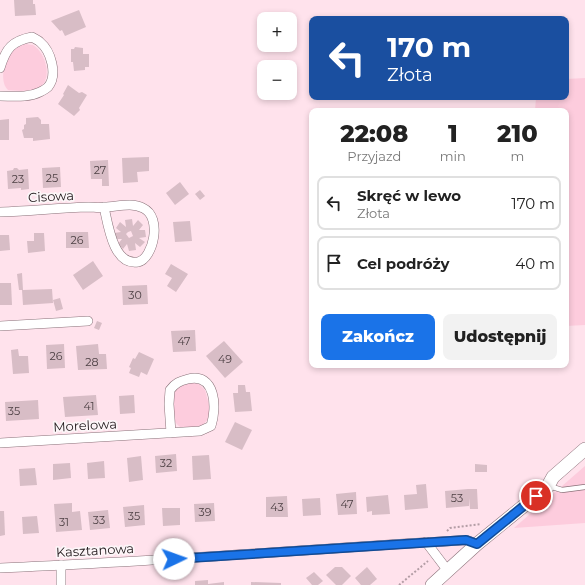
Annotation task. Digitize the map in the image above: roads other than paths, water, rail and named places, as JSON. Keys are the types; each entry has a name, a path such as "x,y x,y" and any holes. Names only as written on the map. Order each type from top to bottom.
{"street":[{"path":"0,68 7,49 13,43 32,37 41,42 49,53 52,64 52,77 48,87 38,93 30,95 0,96"},
{"name":"Cisowa","path":"0,212 89,207 104,208 123,205 144,208 151,214 155,222 155,230 150,248 144,259 132,262 125,259 118,253 113,244 104,208"},
{"path":"0,326 88,321"},
{"name":"Morelowa","path":"0,443 171,433 200,431 211,426 215,416 215,402 211,389 203,380 193,378 179,382 170,390 169,404 171,433"},
{"path":"432,585 477,544 548,486 553,477 585,449"},
{"name":"Kasztanowa","path":"0,568 61,566 326,550 426,542 466,540 477,544"},
{"path":"426,542 448,571"},
{"path":"61,566 61,585"}],"lane":[{"path":"548,486 562,490 585,487"}]}
